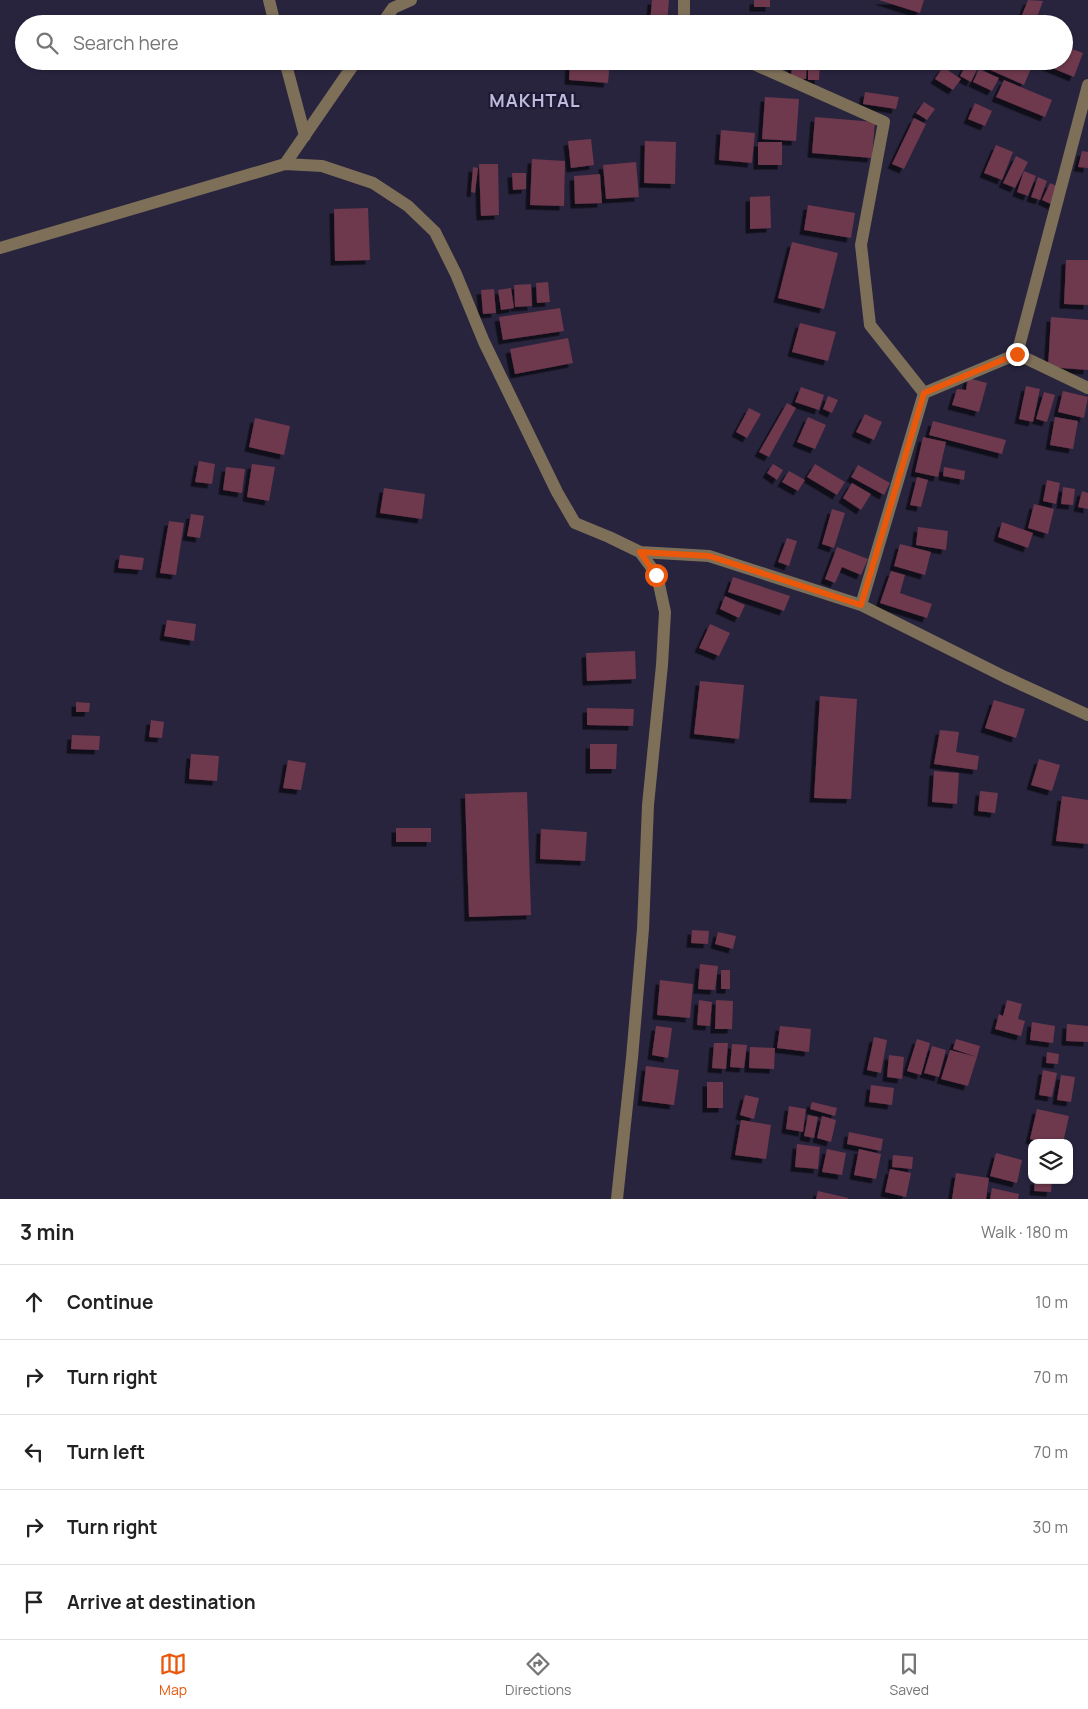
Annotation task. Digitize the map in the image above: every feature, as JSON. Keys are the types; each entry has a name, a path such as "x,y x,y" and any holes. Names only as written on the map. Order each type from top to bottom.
{"street":[{"path":"269,0 273,15"},
{"path":"388,15 393,8 412,0"},
{"path":"684,0 684,15"},
{"path":"287,70 305,136"},
{"path":"285,164 350,70"},
{"path":"767,70 884,122 861,245 870,325 924,393"},
{"path":"1017,354 1088,85"},
{"path":"0,248 285,164 322,166 373,183 408,206 435,232 456,274 484,342 557,492 575,523 640,552 709,556 861,605 1005,677 1088,715"},
{"path":"924,393 1017,354 1088,388"},
{"path":"861,605 924,393"},
{"path":"617,1199 643,929 648,805 662,665 665,612 656,575 640,552"}],"building":[{"path":"652,0 669,0 668,15 651,15"},
{"path":"754,0 770,0 770,7 754,7"},
{"path":"879,0 924,0 920,13"},
{"path":"1028,0 1043,1 1038,15 1022,15"},
{"path":"1073,49 1083,53 1074,77 1057,70 1073,70"},
{"path":"570,70 609,70 608,83 569,80"},
{"path":"792,70 806,70 806,79 791,79"},
{"path":"808,70 820,70 819,80 808,80"},
{"path":"941,70 948,70 961,79 953,90 935,79"},
{"path":"963,70 977,70 971,82 960,76"},
{"path":"979,70 999,78 992,91 973,82"},
{"path":"990,70 1030,70 1024,85"},
{"path":"1004,80 1052,100 1045,117 996,97"},
{"path":"865,92 899,97 896,109 863,104"},
{"path":"765,97 799,99 796,141 762,139"},
{"path":"924,102 935,109 927,120 916,113"},
{"path":"975,103 992,111 985,126 968,119"},
{"path":"815,117 875,122 872,158 812,153"},
{"path":"914,118 926,124 904,169 892,164"},
{"path":"721,130 755,133 752,163 719,160"},
{"path":"591,139 594,165 571,168 568,141"},
{"path":"645,141 676,142 675,184 644,183"},
{"path":"758,142 782,142 782,165 758,165"},
{"path":"996,145 1013,152 1002,180 984,173"},
{"path":"1082,151 1088,152 1088,168 1078,167"},
{"path":"1016,156 1028,162 1015,188 1003,183"},
{"path":"532,159 565,161 564,206 530,205"},
{"path":"636,162 639,197 606,199 603,165"},
{"path":"479,164 498,164 499,215 481,216"},
{"path":"473,167 478,168 475,193 471,192"},
{"path":"1024,171 1036,176 1028,196 1017,192"},
{"path":"512,173 526,173 526,189 513,190"},
{"path":"600,174 602,203 575,204 574,176"},
{"path":"1038,177 1047,181 1040,200 1031,197"},
{"path":"1050,183 1061,188 1053,205 1042,200"},
{"path":"770,196 771,228 750,229 750,197"},
{"path":"808,205 855,213 851,238 804,230"},
{"path":"368,208 370,260 335,261 334,209"},
{"path":"792,242 838,253 824,309 778,298"},
{"path":"1066,260 1088,260 1088,305 1064,304"},
{"path":"548,282 550,302 537,303 536,283"},
{"path":"531,284 532,306 515,307 514,285"},
{"path":"511,288 514,308 501,310 498,290"},
{"path":"494,289 496,313 483,314 481,290"},
{"path":"560,308 564,331 503,340 499,317"},
{"path":"1051,317 1088,320 1088,370 1048,367"},
{"path":"800,323 836,332 828,361 792,352"},
{"path":"568,338 573,363 515,374 510,349"},
{"path":"968,378 987,383 979,412 952,405 957,389 966,390"},
{"path":"1026,386 1040,389 1033,422 1019,419"},
{"path":"801,387 824,395 819,410 795,402"},
{"path":"1063,391 1088,397 1084,418 1058,412"},
{"path":"1044,392 1055,395 1047,422 1036,419"},
{"path":"828,396 838,400 832,413 823,409"},
{"path":"787,403 796,408 769,457 759,452"},
{"path":"749,408 761,414 747,438 736,432"},
{"path":"865,414 882,422 874,440 856,432"},
{"path":"808,417 826,425 815,449 797,442"},
{"path":"1055,417 1078,421 1073,449 1050,445"},
{"path":"255,418 290,426 284,455 249,447"},
{"path":"933,421 1006,440 1002,454 929,435"},
{"path":"923,437 946,442 938,477 915,472"},
{"path":"199,461 215,464 212,484 195,482"},
{"path":"252,464 275,467 269,501 247,497"},
{"path":"773,464 783,470 777,480 767,473"},
{"path":"815,464 845,482 837,495 807,477"},
{"path":"858,465 890,483 884,495 851,477"},
{"path":"226,467 245,469 242,493 223,490"},
{"path":"944,467 965,471 964,480 943,476"},
{"path":"789,471 805,480 798,491 782,482"},
{"path":"917,477 928,480 921,507 910,505"},
{"path":"1047,480 1060,483 1056,504 1043,501"},
{"path":"852,483 871,494 861,510 843,498"},
{"path":"1063,487 1075,489 1073,505 1061,504"},
{"path":"384,488 425,494 422,519 380,513"},
{"path":"1082,491 1088,493 1088,509 1078,507"},
{"path":"1034,504 1054,509 1048,534 1028,528"},
{"path":"832,509 845,513 834,548 822,544"},
{"path":"191,514 204,516 200,538 187,536"},
{"path":"169,521 184,523 176,575 160,573"},
{"path":"1002,522 1033,533 1028,548 998,537"},
{"path":"918,527 948,531 946,550 916,545"},
{"path":"787,538 797,541 789,566 778,562"},
{"path":"900,544 931,552 925,575 894,566"},
{"path":"837,547 868,559 861,575 842,567 835,583 825,579"},
{"path":"120,555 144,558 142,570 118,568"},
{"path":"891,571 905,575 900,593 932,604 927,618 880,603"},
{"path":"733,577 790,596 784,611 728,592"},
{"path":"725,596 745,605 739,618 720,609"},
{"path":"167,620 196,624 194,641 164,636"},
{"path":"710,624 730,633 719,656 699,648"},
{"path":"635,651 636,679 587,681 586,653"},
{"path":"700,681 744,685 739,739 694,734"},
{"path":"820,696 857,699 851,799 814,798"},
{"path":"994,700 1025,709 1016,738 985,728"},
{"path":"76,702 90,703 89,712 76,712"},
{"path":"587,708 634,709 633,726 587,725"},
{"path":"151,720 164,722 162,738 149,737"},
{"path":"940,730 959,732 956,752 979,756 977,770 934,764"},
{"path":"72,735 100,736 99,750 71,749"},
{"path":"590,744 617,744 616,769 590,769"},
{"path":"191,754 219,756 217,781 189,779"},
{"path":"1039,759 1060,765 1052,791 1031,785"},
{"path":"288,760 306,763 301,790 283,788"},
{"path":"934,771 959,773 957,804 932,802"},
{"path":"980,791 998,793 995,813 978,811"},
{"path":"527,792 531,915 469,917 465,794"},
{"path":"1062,796 1088,800 1088,844 1056,841"},
{"path":"396,828 431,828 431,842 396,842"},
{"path":"541,829 587,832 585,861 540,859"},
{"path":"692,930 709,931 708,944 691,943"},
{"path":"718,932 736,936 733,949 715,944"},
{"path":"700,964 718,966 715,990 698,989"},
{"path":"721,970 730,970 730,989 721,989"},
{"path":"660,980 693,984 690,1018 657,1015"},
{"path":"699,1000 712,1002 710,1026 697,1025"},
{"path":"716,1000 733,1001 732,1029 715,1029"},
{"path":"1007,1000 1022,1004 1018,1019 1025,1021 1021,1036 995,1029 999,1014 1003,1016"},
{"path":"1032,1022 1055,1026 1053,1043 1030,1040"},
{"path":"1067,1024 1088,1026 1088,1042 1066,1041"},
{"path":"656,1026 672,1028 668,1058 652,1055"},
{"path":"780,1026 811,1029 809,1052 777,1048"},
{"path":"874,1037 887,1040 881,1073 867,1070"},
{"path":"917,1039 930,1043 921,1075 907,1071"},
{"path":"956,1039 980,1046 977,1057 953,1049"},
{"path":"714,1043 728,1043 726,1069 712,1068"},
{"path":"732,1044 747,1045 744,1068 730,1067"},
{"path":"932,1046 946,1050 939,1077 924,1073"},
{"path":"750,1047 775,1048 774,1069 749,1068"},
{"path":"950,1050 977,1057 968,1086 941,1079"},
{"path":"1047,1052 1059,1054 1058,1064 1046,1063"},
{"path":"889,1055 904,1057 902,1079 887,1077"},
{"path":"646,1066 679,1070 674,1105 642,1101"},
{"path":"1043,1070 1057,1073 1052,1097 1039,1095"},
{"path":"1061,1075 1075,1077 1071,1102 1057,1100"},
{"path":"707,1082 723,1082 723,1108 707,1108"},
{"path":"871,1085 894,1088 892,1105 869,1102"},
{"path":"745,1095 759,1098 754,1119 740,1115"},
{"path":"812,1102 837,1108 835,1116 810,1109"},
{"path":"789,1106 806,1109 803,1132 786,1129"},
{"path":"1037,1109 1069,1116 1064,1139 1030,1139"},
{"path":"808,1115 818,1117 814,1138 804,1136"},
{"path":"822,1116 836,1120 831,1142 817,1138"},
{"path":"741,1120 771,1125 766,1159 735,1155"},
{"path":"849,1132 883,1139 881,1151 847,1144"},
{"path":"797,1144 820,1147 818,1169 795,1167"},
{"path":"827,1149 846,1153 842,1175 822,1172"},
{"path":"859,1149 881,1154 876,1179 854,1175"},
{"path":"996,1153 1022,1160 1017,1183 990,1176"},
{"path":"893,1155 913,1157 912,1169 892,1167"},
{"path":"890,1169 911,1173 906,1197 885,1192"},
{"path":"956,1173 989,1178 986,1199 952,1199"},
{"path":"1035,1184 1052,1184 1051,1192 1034,1191"},
{"path":"992,1188 1019,1194 1018,1199 990,1199"},
{"path":"818,1191 848,1198 848,1199 816,1199"}],"district":[{"name":"MAKHTAL","path":"535,101"}],"route":[{"path":"656,575 640,552 709,556 861,605 924,393 1017,354"}]}
